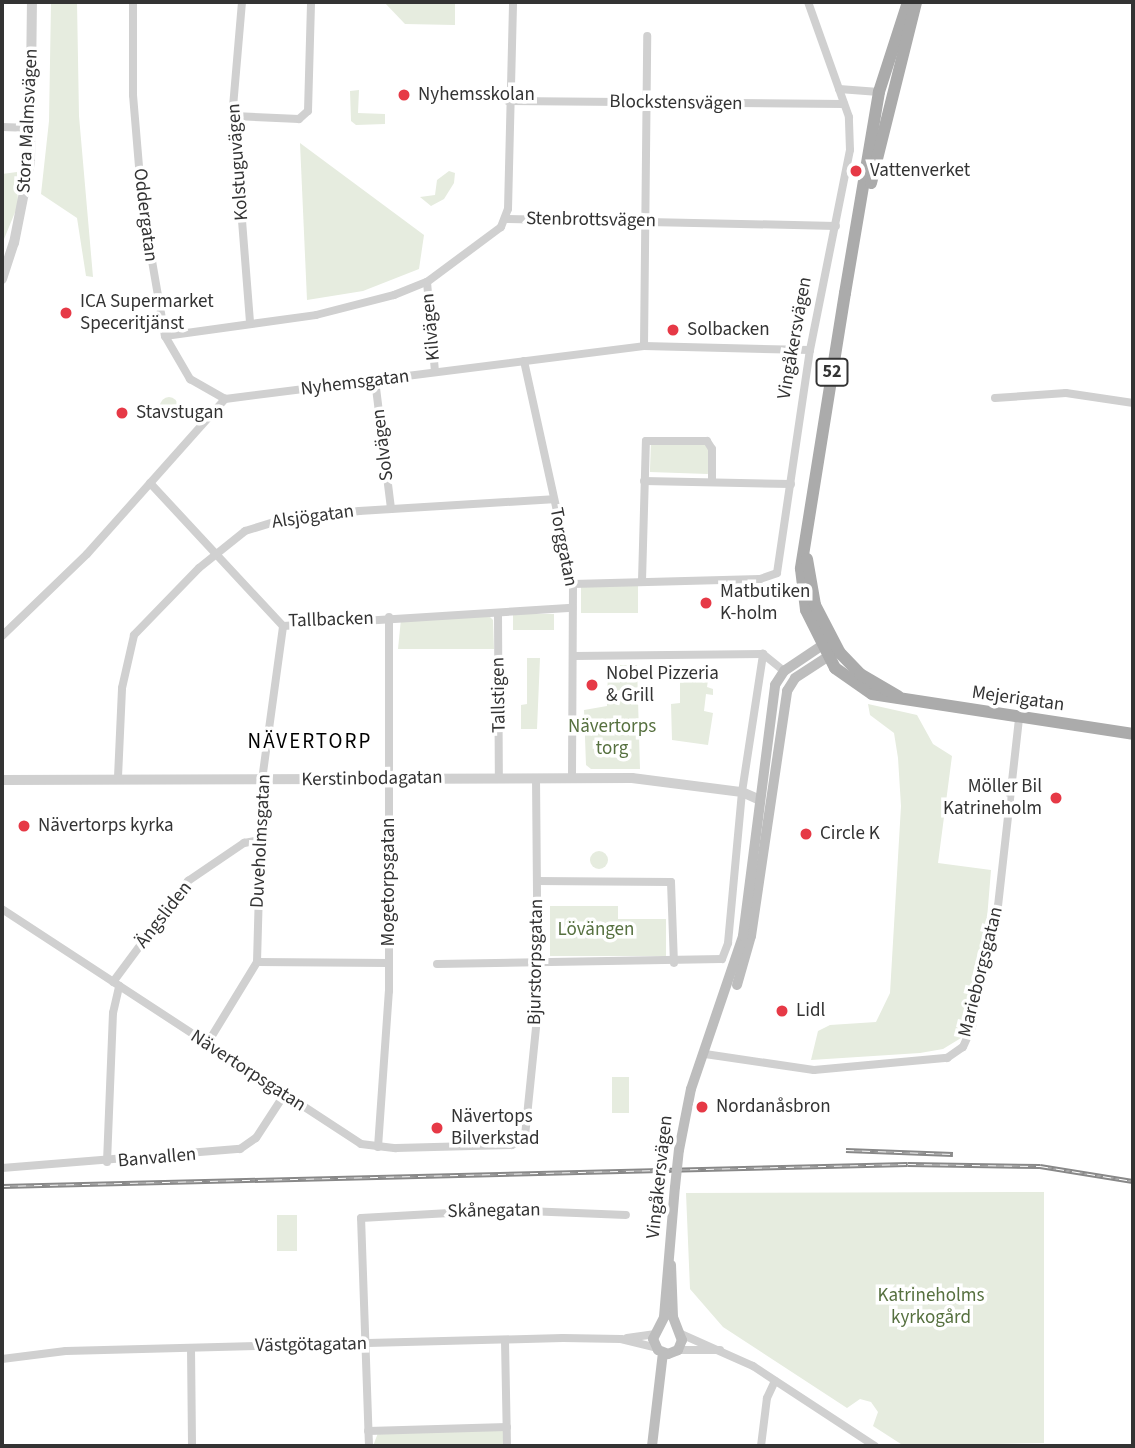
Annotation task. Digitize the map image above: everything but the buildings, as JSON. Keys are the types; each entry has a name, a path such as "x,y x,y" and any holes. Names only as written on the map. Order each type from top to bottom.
{"main road":[{"name":"52","path":"828,649 815,605 806,552 879,92 908,2"},
{"name":"52","path":"854,244 916,2"},
{"path":"879,92 893,96"},
{"path":"828,649 792,681 784,671 828,649"},
{"name":"Mejerigatan","path":"828,649 860,674 898,696 1019,719 1133,734"},
{"name":"Vingåkersvägen","path":"705,1054 743,936 758,799 775,685 784,671"},
{"name":"Vingåkersvägen","path":"668,1351 658,1330 670,1265 679,1150 691,1089 746,958 792,681"},
{"path":"758,799 770,803"},
{"name":"Vingåkersvägen","path":"668,1351 678,1330 670,1265"},
{"path":"658,1330 678,1330"},
{"path":"652,1446 668,1351"}],"street":[{"name":"Stora Malmsvägen","path":"2,279 24,203 30,128 32,2"},
{"name":"Oddergatan","path":"133,2 134,95 142,203 165,336 190,379 225,399"},
{"name":"Kolstuguvägen","path":"242,2 234,116 250,323"},
{"path":"234,116 299,119 308,111 311,2"},
{"path":"506,219 513,2"},
{"name":"Vingåkersvägen","path":"642,581 771,577 780,565 810,350 850,150 844,104 808,2"},
{"path":"644,346 647,36"},
{"path":"839,89 879,92"},
{"name":"Blockstensvägen","path":"508,101 844,104"},
{"path":"2,127 30,128"},
{"name":"Stenbrottsvägen","path":"165,336 339,311 427,282 491,236 506,219 836,226"},
{"name":"Kilvägen","path":"427,282 435,372"},
{"name":"Nyhemsgatan","path":"225,399 644,346 810,350"},
{"name":"Torggatan","path":"524,361 573,584 572,777"},
{"name":"Solvägen","path":"375,380 391,509"},
{"path":"995,398 1066,393 1133,402"},
{"path":"2,636 87,554 225,399"},
{"path":"573,584 642,581 646,441 676,439 710,444 712,481"},
{"path":"644,481 791,484"},
{"name":"Tallbacken","path":"150,483 283,626 389,617 572,608"},
{"name":"Alsjögatan","path":"118,777 122,688 129,646 142,624 216,553 245,531 266,523 391,509 553,499"},
{"name":"Tallstigen","path":"498,613 499,777"},
{"name":"Mogetorpsgatan","path":"378,1147 389,963 389,617"},
{"name":"Duveholmsgatan","path":"207,1044 257,962 262,780 283,626"},
{"path":"574,656 763,654 784,671"},
{"path":"437,964 714,961 726,953 742,792 763,654"},
{"name":"Marieborgsgatan","path":"705,1054 814,1070 947,1058 963,1047 972,1027 998,906 1019,719"},
{"name":"Kerstinbodagatan","path":"2,780 118,777 262,780 647,778 742,792"},
{"name":"Bjurstorpsgatan","path":"520,1142 532,1071 537,965 536,780"},
{"path":"742,792 758,799"},
{"name":"Ängsliden","path":"107,1162 116,984 188,881 244,843 261,840"},
{"path":"537,881 665,878 674,891 674,962"},
{"name":"Nävertorpsgatan","path":"2,909 361,1144 378,1147 520,1142"},
{"path":"257,962 389,963"},
{"name":"Banvallen","path":"2,1168 107,1162 240,1149 256,1138 284,1095"},
{"name":"Skånegatan","path":"364,1344 363,1217 528,1210 626,1215"},
{"name":"Västgötagatan","path":"2,1359 66,1351 621,1339 658,1330"},
{"path":"678,1330 723,1351 775,1381 875,1446"},
{"name":"Västgötagatan","path":"621,1339 668,1351"},
{"path":"505,1340 508,1446"},
{"path":"364,1344 369,1446"},
{"path":"191,1348 192,1446"},
{"path":"668,1351 723,1351"},
{"path":"761,1446 767,1398 775,1381"},
{"path":"368,1431 507,1427"}],"green space":[{"path":"51,2 77,2 79,116 93,277 86,276 77,218 41,194 49,121"},
{"path":"384,2 455,2 455,25 405,24"},
{"path":"359,90 358,113 385,114 385,124 356,125 351,121 350,91"},
{"path":"300,143 424,235 419,269 363,291 307,300"},
{"path":"449,171 455,173 454,183 444,199 431,206 420,197 435,195 437,180"},
{"path":"17,172 18,205 2,244 2,174"},
{"path":"169,397 175,400 178,406 175,412 169,415 163,412 160,406 163,400"},
{"path":"651,441 709,443 708,474 650,472"},
{"path":"581,584 638,584 638,613 581,613"},
{"path":"513,614 554,614 554,630 513,630"},
{"path":"489,616 493,620 494,649 398,649 401,619"},
{"path":"527,658 540,658 537,729 521,729 521,705 527,704"},
{"name":"Nävertorps torg","path":"608,665 637,665 640,769 591,769 586,765 584,710 607,706"},
{"path":"680,667 710,667 707,687 713,689 713,695 706,694 704,711 713,713 708,745 672,740 671,704 680,703"},
{"path":"868,704 917,715 933,744 952,756 938,863 991,870 986,931 961,1038 943,1049 920,1053 811,1060 818,1031 830,1025 876,1022 890,993 901,806 898,758 894,733 870,715"},
{"path":"599,851 605,854 608,860 605,866 599,869 593,866 590,860 593,854"},
{"name":"Lövängen","path":"550,906 618,906 618,919 666,919 666,956 550,956"},
{"path":"612,1077 629,1077 629,1113 612,1113"},
{"name":"Katrineholms kyrkogård","path":"1044,1192 1044,1443 904,1446 873,1426 878,1412 871,1402 860,1399 847,1408 723,1327 690,1289 686,1193"},
{"path":"277,1215 297,1215 297,1251 277,1251"},
{"path":"504,1430 504,1446 373,1446 378,1433"}],"railway":[{"path":"846,1150 953,1154"},
{"path":"2,1186 908,1164 1040,1166 1133,1181"}],"place":[{"name":"Nyhemsskolan","path":"404,95"},
{"name":"Vattenverket","path":"856,171"},
{"name":"ICA Supermarket Speceritjänst","path":"66,313"},
{"name":"Solbacken","path":"673,330"},
{"name":"Stavstugan","path":"122,413"},
{"name":"Matbutiken K-holm","path":"706,603"},
{"name":"Nobel Pizzeria & Grill","path":"592,685"},
{"name":"Möller Bil Katrineholm","path":"1056,798"},
{"name":"Nävertorps kyrka","path":"24,826"},
{"name":"Circle K","path":"806,834"},
{"name":"Lidl","path":"782,1011"},
{"name":"Nordanåsbron","path":"702,1107"},
{"name":"Nävertops Bilverkstad","path":"437,1128"}],"district":[{"name":"NÄVERTORP","path":"310,741"}]}
